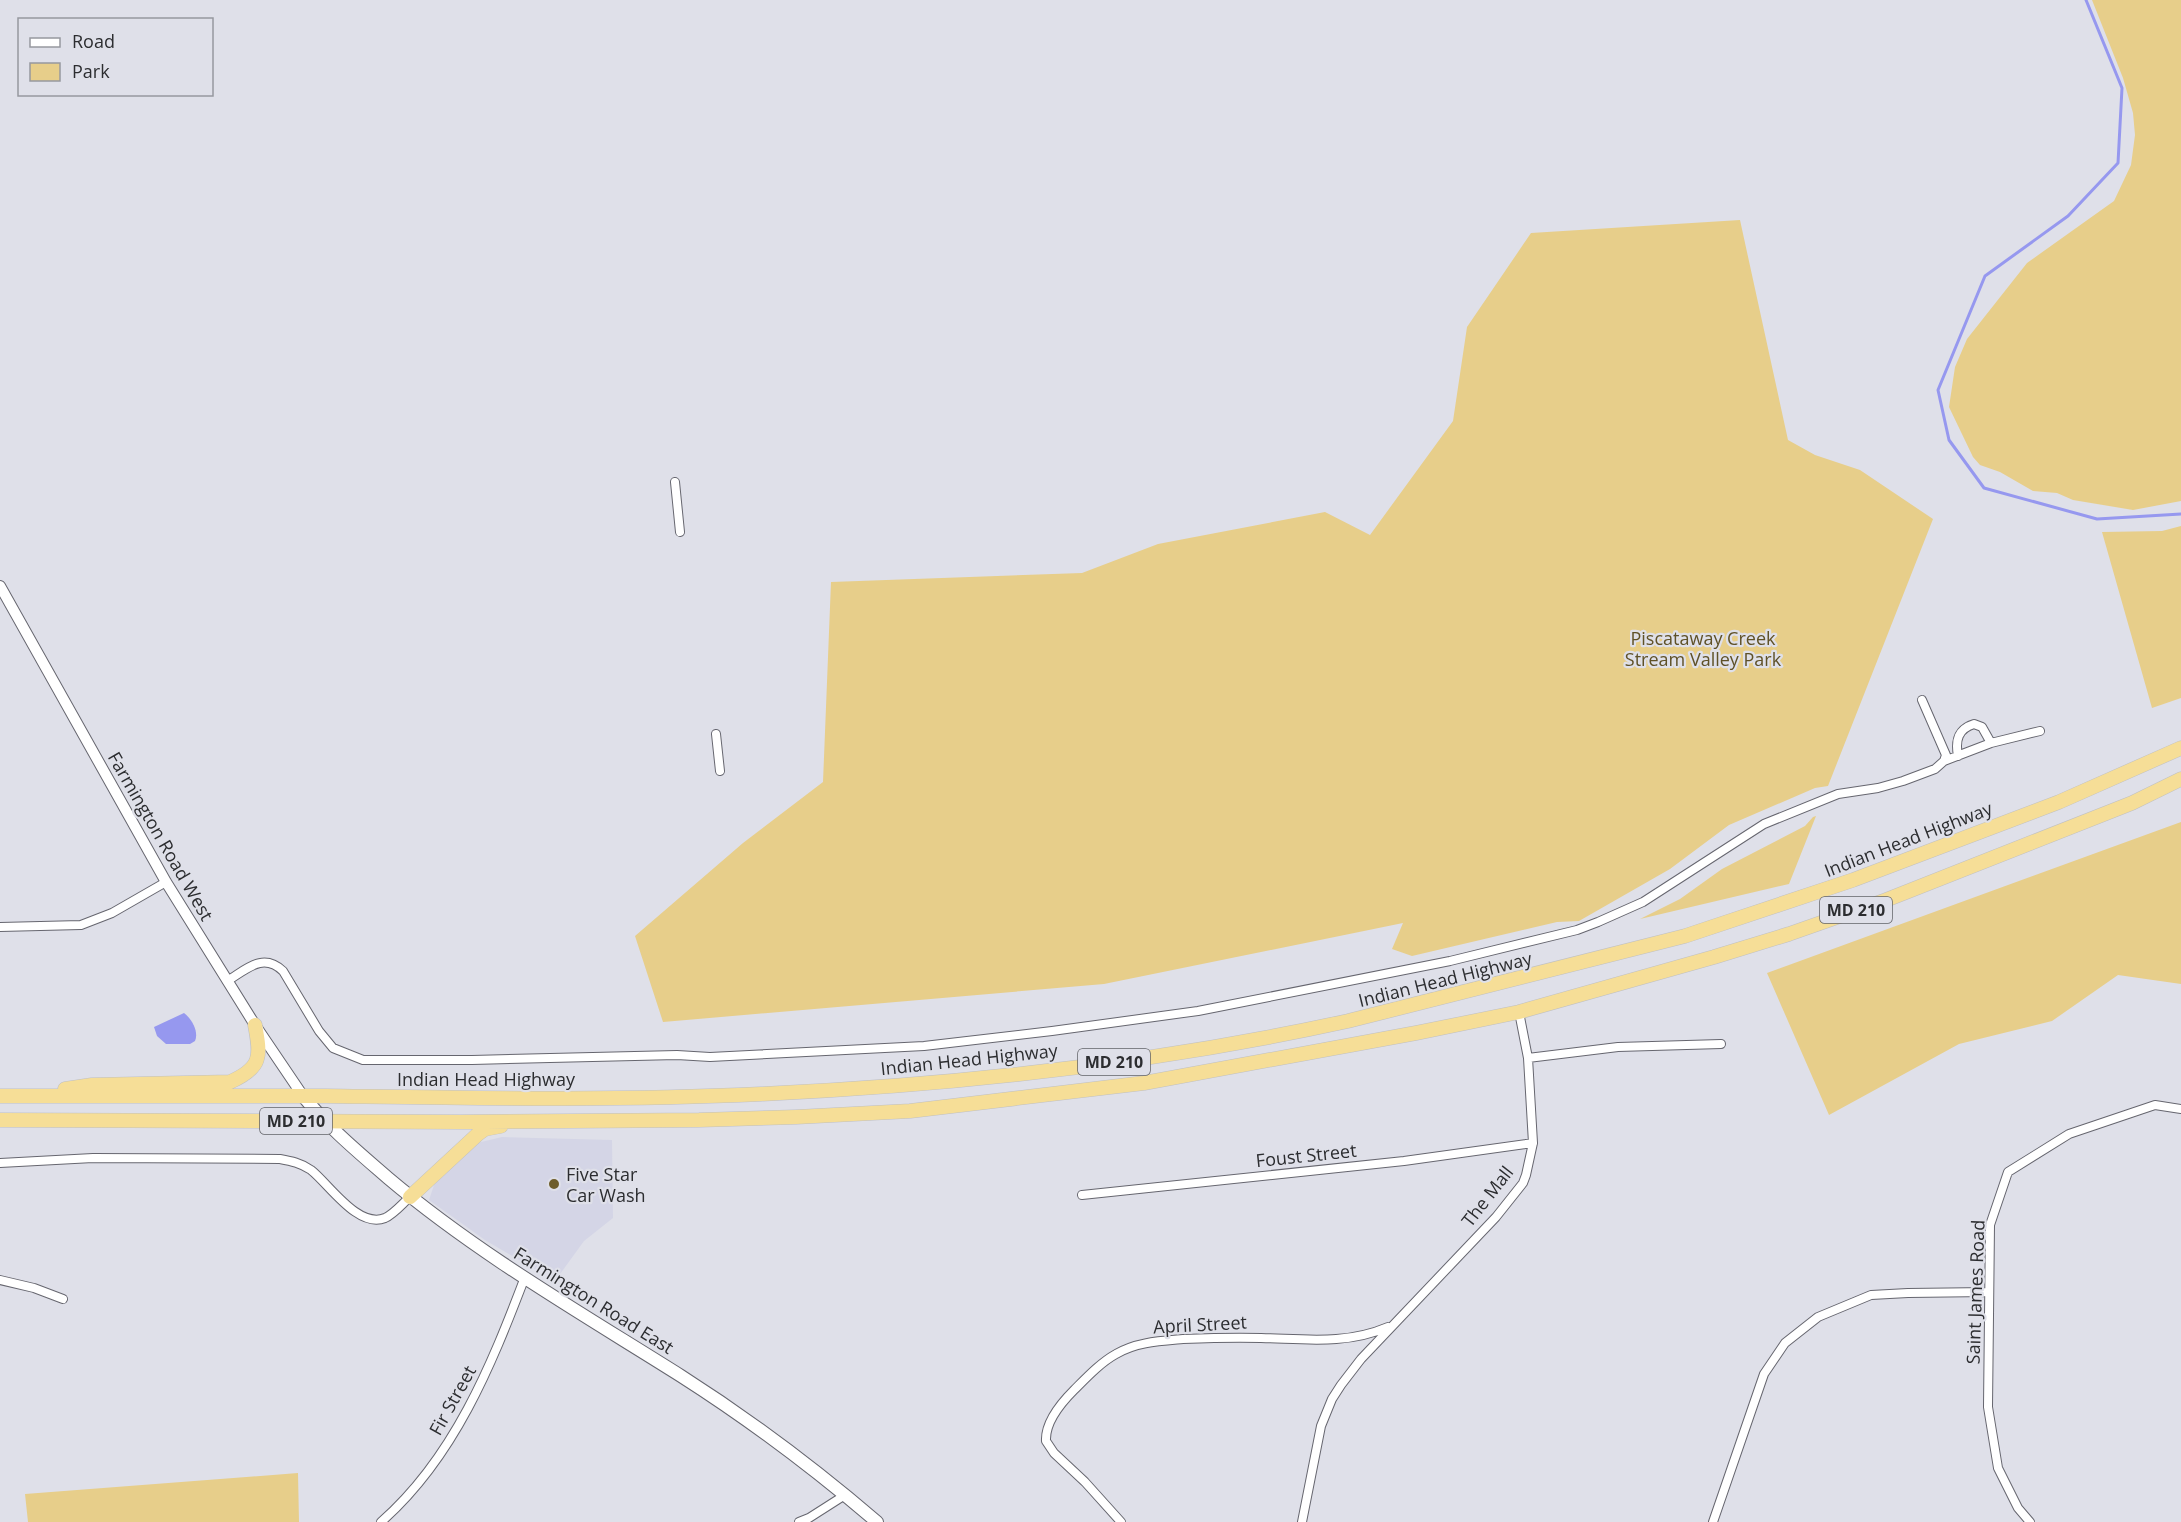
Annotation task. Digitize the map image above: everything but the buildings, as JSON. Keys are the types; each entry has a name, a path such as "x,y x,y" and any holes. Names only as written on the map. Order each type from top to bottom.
{"highway":[{"name":"Indian Head Highway","path":"7,1096 543,1098 693,1096 873,1087 1113,1062 1293,1033 1513,981 1685,936 1853,880 2059,802 2181,748"},
{"name":"MD 210","path":"0,1120 699,1120 910,1111 1144,1083 1520,1012 1714,957 1886,900 2121,807 2181,779"},
{"path":"7,1096 92,1085 230,1082 244,1076 256,1062 260,1051 255,1025"},
{"path":"410,1197 470,1140 485,1130 498,1126 559,1120"}],"main road":[{"name":"Farmington Road East","path":"303,1096 323,1121 410,1197 461,1235 736,1412 845,1494 877,1522"}],"street":[{"path":"675,482 680,532"},
{"name":"Farmington Road West","path":"0,586 166,882 255,1025 303,1096"},
{"path":"1922,700 1946,755 1944,761"},
{"path":"1958,756 1956,747 1959,735 1967,726 1974,724 1982,727 1991,743"},
{"path":"227,981 256,964 266,961 274,963 283,971 319,1031 333,1048 363,1060 677,1055 710,1057 924,1046 1053,1031 1198,1011 1278,996 1450,961 1577,930 1643,902 1764,824 1838,794 1903,782 1935,769 1944,761 1991,743 2040,731"},
{"path":"716,734 720,771"},
{"path":"0,927 81,925 112,913 166,882"},
{"name":"The Mall","path":"1302,1522 1321,1426 1332,1400 1350,1372 1512,1197 1526,1175 1533,1143 1528,1058 1520,1012"},
{"path":"1528,1058 1618,1047 1720,1044"},
{"name":"Saint James Road","path":"2030,1522 2018,1508 1998,1468 1988,1407 1990,1225 2008,1172 2069,1134 2155,1105 2181,1109"},
{"name":"Foust Street","path":"1082,1195 1404,1161 1533,1143"},
{"path":"0,1163 93,1158 280,1159 299,1163 311,1170 348,1206 370,1220 389,1216 410,1197"},
{"name":"Fir Street","path":"381,1522 433,1465 455,1432 490,1365 525,1277"},
{"path":"0,1280 34,1288 63,1299"},
{"path":"1713,1522 1764,1374 1785,1342 1818,1317 1872,1295 1989,1292"},
{"name":"April Street","path":"1121,1522 1085,1482 1054,1453 1046,1441 1046,1434 1055,1413 1096,1368 1116,1353 1155,1341 1354,1338 1394,1325"},
{"path":"800,1522 845,1494"}],"shaded area":[{"path":"502,1137 612,1140 613,1218 584,1241 555,1281 485,1240 429,1200 434,1185 477,1143"}],"green space":[{"path":"2092,0 2181,0 2181,501 2133,510 2073,500 2057,493 2033,491 2000,472 1980,465 1973,457 1949,407 1955,367 1967,339 2027,263 2114,201 2131,165 2135,135 2133,113 2123,78"},
{"name":"Piscataway Creek Stream Valley Park","path":"1740,220 1788,440 1815,455 1860,470 1933,519 1828,786 1815,788 1729,825 1670,869 1579,921 1557,922 1412,956 1392,949 1403,923 1104,984 663,1022 635,936 743,843 823,782 831,582 1082,573 1158,544 1325,512 1370,535 1453,421 1467,327 1531,233"},
{"path":"2181,526 2181,698 2152,708 2102,532 2162,531"},
{"path":"1816,816 1789,884 1640,919 1680,899 1722,869 1805,826"},
{"path":"2181,822 2181,984 2118,975 2052,1021 1959,1044 1829,1115 1767,973"},
{"path":"298,1473 299,1522 28,1522 25,1494"}],"water":[{"path":"184,1013 194,1026 195,1041 190,1044 166,1044 157,1036 154,1027"}],"waterway":[{"path":"2086,0 2122,88 2118,163 2068,216 1985,276 1938,390 1949,440 1984,488 2097,519 2181,514"}],"place":[{"name":"Five Star Car Wash","path":"554,1184"}]}
